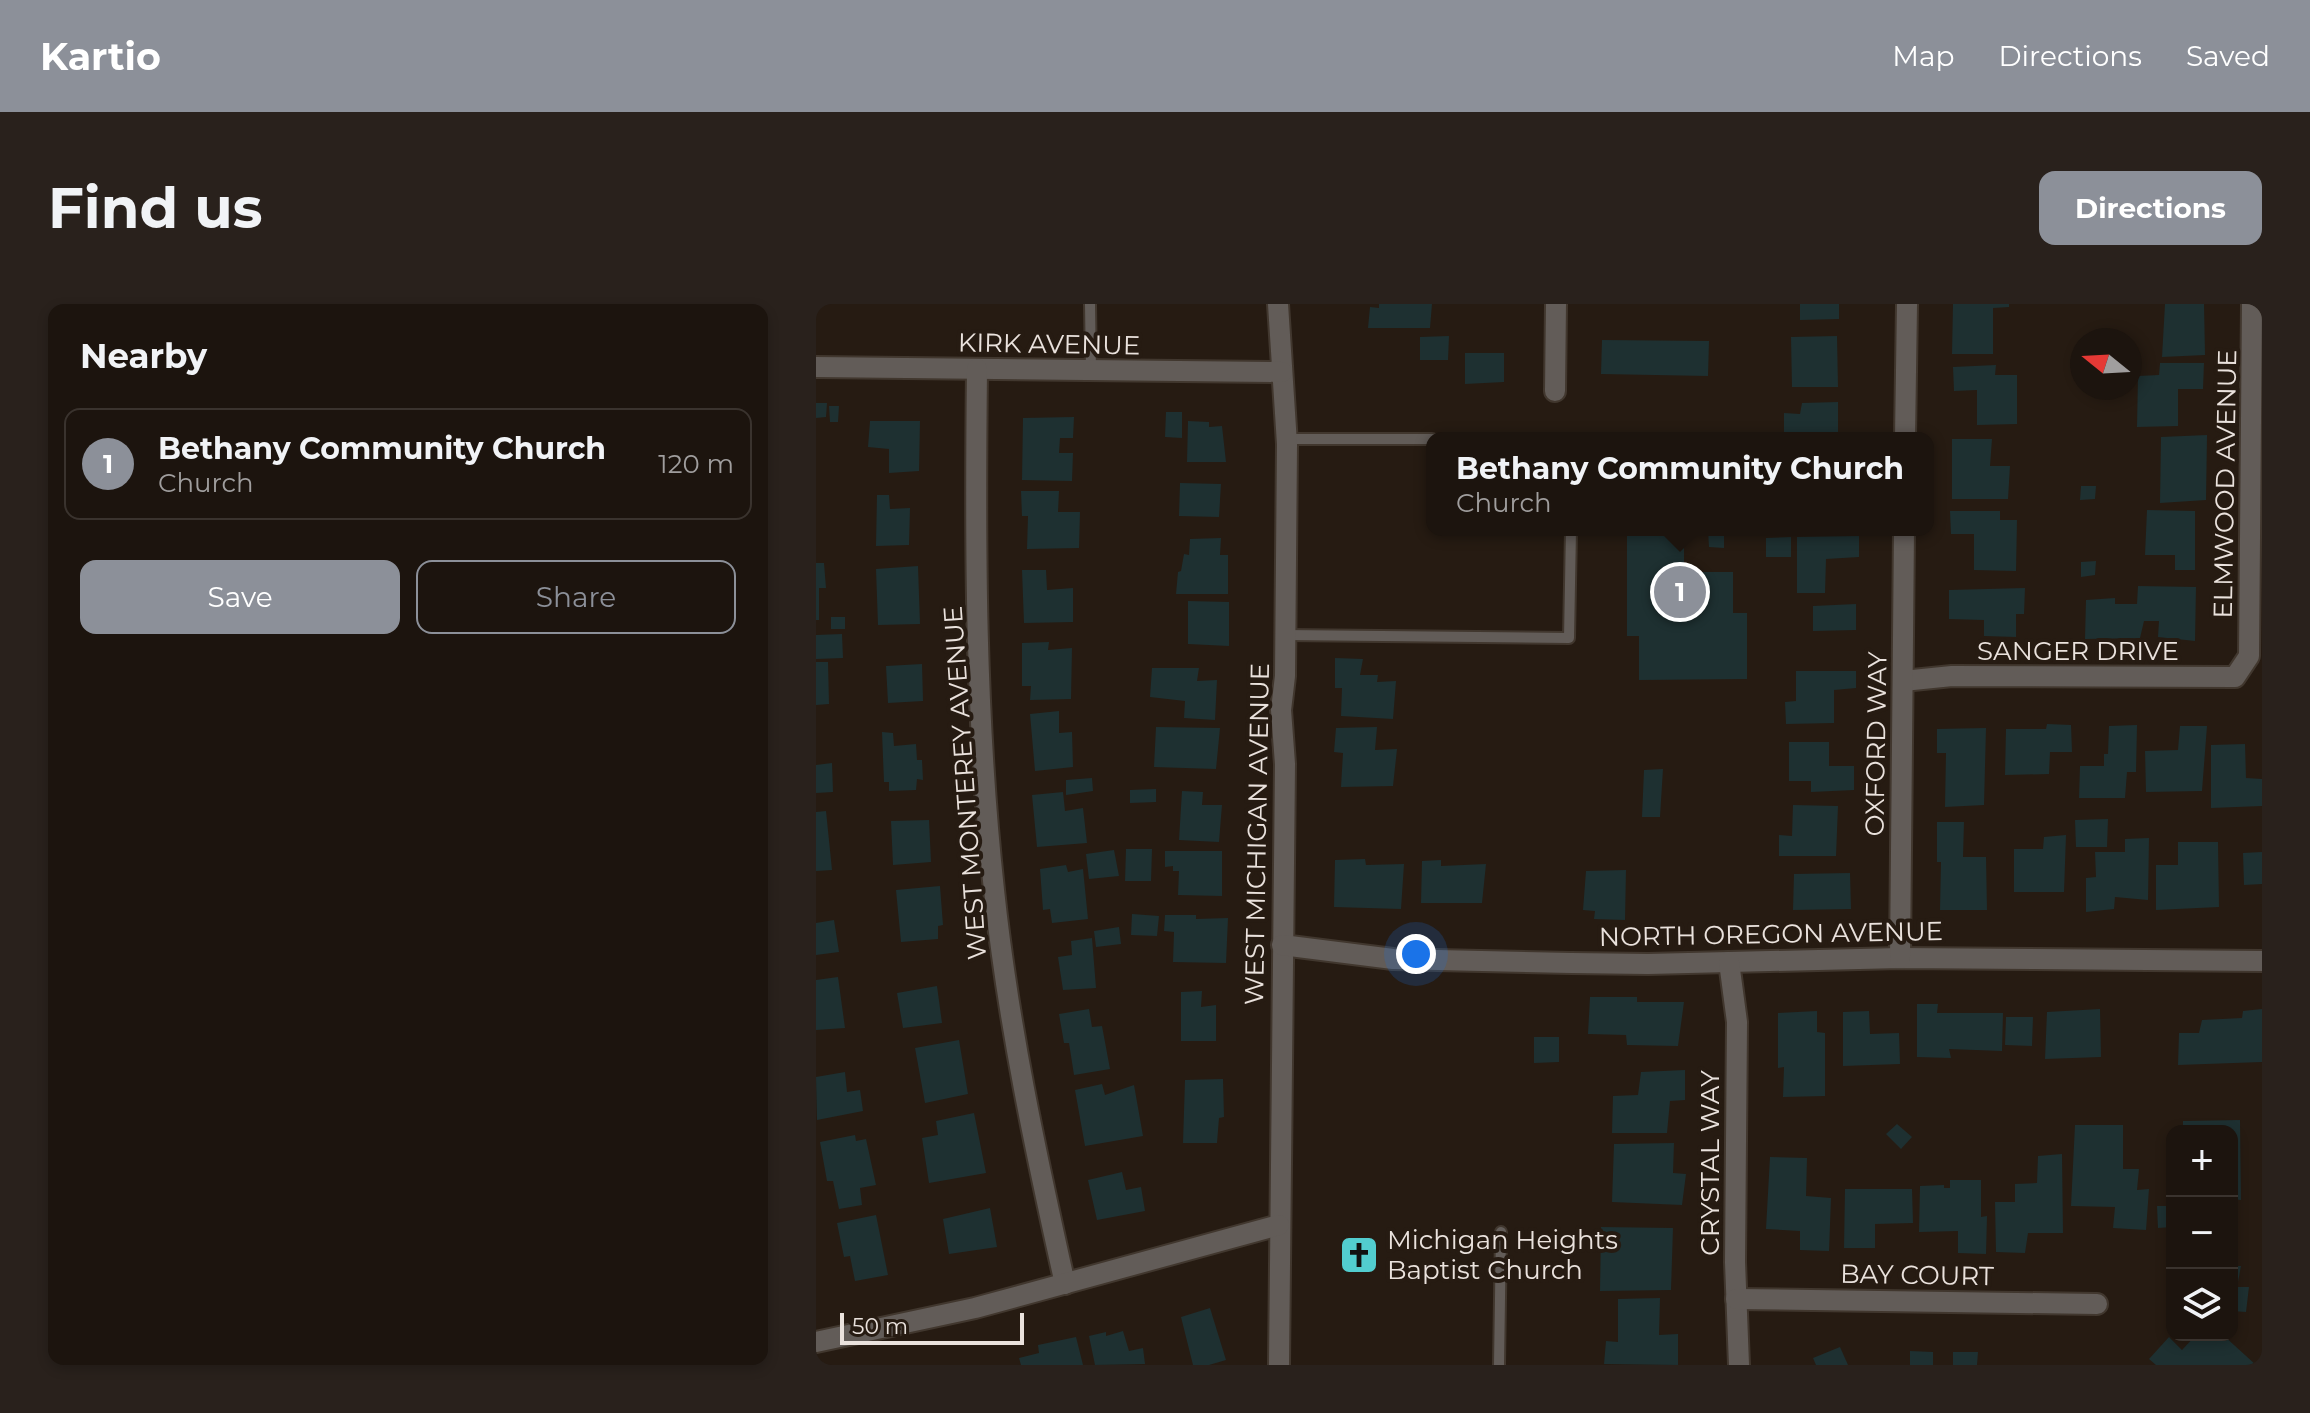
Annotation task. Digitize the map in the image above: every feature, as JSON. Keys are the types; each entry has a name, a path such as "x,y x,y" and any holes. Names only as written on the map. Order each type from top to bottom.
{"street":[{"name":"WEST MICHIGAN AVENUE","path":"1278,304 1287,439 1281,710 1285,764 1279,1365"},
{"path":"1555,391 1556,304"},
{"path":"1905,432 1907,304"},
{"name":"ELMWOOD AVENUE","path":"2246,663 2249,656 2252,304"},
{"name":"KIRK AVENUE","path":"816,367 1282,372"},
{"name":"WEST MONTEREY AVENUE","path":"977,369 975,529 978,675 994,890 1019,1068 1065,1284"},
{"name":"OXFORD WAY","path":"1900,958 1904,536"},
{"name":"SANGER DRIVE","path":"1903,681 1952,676 2235,677 2246,663"},
{"name":"NORTH OREGON AVENUE","path":"1282,945 1393,959 1648,964 1900,958 2262,961"},
{"name":"CRYSTAL WAY","path":"1729,962 1737,1022 1736,1299 1739,1365"},
{"path":"816,1342 975,1308 1279,1225"},
{"name":"BAY COURT","path":"1736,1299 2097,1304"}],"lane":[{"path":"1090,304 1091,370"},
{"path":"1287,439 1426,439"},
{"path":"1285,635 1569,638 1571,536"},
{"path":"1499,1365 1501,1232"}],"building":[{"path":"1379,304 1432,304 1430,328 1368,328 1370,307 1379,308"},
{"path":"1800,304 1839,304 1839,319 1800,320"},
{"path":"1953,304 2009,304 2009,307 1993,308 1993,354 1952,354"},
{"path":"2165,304 2204,304 2205,355 2162,357"},
{"path":"1449,336 1448,360 1420,360 1420,337"},
{"path":"1837,336 1838,387 1792,387 1791,337"},
{"path":"1602,340 1709,341 1708,376 1601,374"},
{"path":"1465,353 1504,353 1504,382 1465,384"},
{"path":"2160,363 2204,363 2203,389 2178,389 2178,426 2137,427 2142,376 2159,375"},
{"path":"1996,365 1995,375 2017,375 2017,424 1977,425 1977,390 1954,391 1953,367"},
{"path":"1838,402 1838,432 1784,432 1784,413 1800,414 1802,403"},
{"path":"816,403 827,403 826,417 816,418"},
{"path":"829,406 839,406 838,422 830,422"},
{"path":"1166,412 1182,412 1182,438 1165,437"},
{"path":"1074,417 1073,438 1060,438 1059,453 1073,453 1072,481 1022,480 1023,418"},
{"path":"870,421 920,421 919,471 889,473 889,449 868,447"},
{"path":"1188,421 1209,422 1209,427 1222,426 1226,462 1187,462"},
{"path":"2207,435 2206,500 2160,503 2161,437"},
{"path":"1952,439 1992,439 1990,466 2010,466 2008,499 1952,499"},
{"path":"1180,483 1221,484 1219,517 1179,516"},
{"path":"2081,486 2096,486 2095,499 2080,500"},
{"path":"1021,491 1059,491 1058,512 1080,512 1079,548 1027,549 1028,516 1022,516"},
{"path":"877,495 889,495 890,509 910,508 909,545 876,546"},
{"path":"2147,510 2195,511 2195,570 2175,570 2175,555 2145,555"},
{"path":"1950,511 2000,511 2000,520 2017,520 2016,571 1974,570 1974,534 1951,534"},
{"path":"1627,536 1684,536 1684,572 1733,572 1733,613 1747,613 1747,679 1639,680 1639,636 1627,636"},
{"path":"1708,536 1724,536 1724,548 1709,547"},
{"path":"1859,536 1859,557 1826,559 1825,593 1797,593 1797,537"},
{"path":"1791,537 1791,557 1766,557 1766,538"},
{"path":"1221,538 1220,555 1228,555 1228,594 1176,594 1178,572 1181,571 1184,554 1189,555 1190,539"},
{"path":"2096,561 2095,575 2081,577 2081,562"},
{"path":"816,563 824,563 826,588 819,588 819,620 816,620"},
{"path":"918,566 920,624 878,625 876,569"},
{"path":"1022,570 1046,570 1047,590 1073,588 1073,622 1024,623"},
{"path":"2138,586 2196,587 2195,641 2158,637 2159,621 2144,621 2140,638 2085,639 2086,600 2115,598 2115,604 2137,604"},
{"path":"2025,588 2024,614 2016,614 2016,637 1984,636 1984,620 1949,619 1949,590"},
{"path":"1188,601 1229,602 1229,646 1188,644"},
{"path":"1856,604 1856,630 1813,631 1813,606"},
{"path":"831,617 845,617 845,629 831,629"},
{"path":"842,634 843,658 816,659 816,635"},
{"path":"1049,642 1048,650 1072,648 1071,699 1030,700 1031,686 1022,686 1022,643"},
{"path":"1335,658 1363,659 1360,675 1378,675 1377,682 1396,681 1393,719 1341,716 1342,688 1335,688"},
{"path":"816,662 828,662 829,704 816,705"},
{"path":"922,664 923,701 888,703 886,666"},
{"path":"1152,668 1199,668 1197,681 1217,680 1215,720 1184,718 1185,701 1150,697"},
{"path":"1796,671 1856,671 1856,688 1834,690 1834,723 1786,724 1785,702 1796,701"},
{"path":"1059,711 1059,733 1072,732 1073,767 1035,771 1030,714"},
{"path":"2047,724 2071,725 2072,752 2050,752 2049,774 2005,775 2006,729 2046,729"},
{"path":"2137,725 2136,772 2127,772 2125,798 2079,798 2080,766 2104,766 2104,754 2108,754 2109,726"},
{"path":"2180,726 2207,726 2202,791 2146,792 2145,751 2178,750"},
{"path":"1156,727 1220,728 1216,769 1154,767"},
{"path":"1377,727 1375,750 1397,749 1393,786 1341,787 1343,753 1334,752 1336,728"},
{"path":"1986,728 1984,805 1945,807 1946,753 1937,753 1937,729"},
{"path":"882,732 893,733 894,746 916,744 917,760 922,760 923,780 917,779 916,790 889,791 889,782 884,782"},
{"path":"1789,742 1829,742 1829,766 1854,766 1854,790 1811,792 1811,781 1789,781"},
{"path":"2245,744 2246,778 2262,779 2262,806 2211,808 2211,745"},
{"path":"832,763 833,792 816,793 816,765"},
{"path":"1663,769 1660,817 1642,817 1644,770"},
{"path":"1092,778 1093,791 1066,795 1066,780"},
{"path":"1156,789 1156,802 1130,803 1130,790"},
{"path":"1182,791 1203,792 1202,805 1222,805 1219,842 1179,840"},
{"path":"1063,792 1065,811 1083,808 1087,843 1037,847 1032,795"},
{"path":"1793,805 1838,806 1836,856 1779,856 1779,835 1792,836"},
{"path":"826,811 832,870 816,871 816,812"},
{"path":"2108,819 2107,847 2076,847 2075,820"},
{"path":"929,820 931,862 893,865 891,821"},
{"path":"1937,822 1964,822 1963,857 1986,857 1987,910 1940,910 1941,862 1937,862"},
{"path":"2066,835 2064,892 2014,892 2014,849 2043,849 2044,837"},
{"path":"2149,838 2148,900 2115,897 2114,909 2086,912 2086,878 2096,877 2095,852 2125,852 2125,839"},
{"path":"2178,842 2218,842 2219,907 2156,910 2156,865 2178,865"},
{"path":"1126,849 1152,849 1151,881 1125,881"},
{"path":"1114,850 1119,876 1089,879 1086,854"},
{"path":"1165,851 1222,851 1222,896 1178,895 1179,871 1173,871 1173,866 1165,867"},
{"path":"2262,852 2262,884 2244,885 2243,853"},
{"path":"1365,859 1366,865 1404,864 1401,909 1334,907 1335,860"},
{"path":"1441,860 1441,866 1486,864 1482,903 1421,903 1422,861"},
{"path":"1066,865 1068,872 1083,869 1088,919 1052,923 1050,909 1043,910 1040,869"},
{"path":"1626,870 1625,920 1594,919 1595,911 1583,910 1586,871"},
{"path":"1850,873 1851,909 1793,910 1794,874"},
{"path":"940,886 943,925 938,926 938,939 901,942 896,890"},
{"path":"1132,914 1159,916 1157,936 1131,935"},
{"path":"1165,915 1196,915 1196,919 1228,918 1226,963 1173,962 1174,932 1164,931"},
{"path":"834,920 839,952 816,955 816,923"},
{"path":"1119,927 1121,944 1096,947 1094,931"},
{"path":"1092,938 1096,988 1063,990 1058,957 1072,955 1071,941"},
{"path":"838,977 845,1028 816,1030 816,980"},
{"path":"937,986 942,1023 903,1028 897,993"},
{"path":"1202,991 1201,1007 1216,1005 1216,1041 1181,1041 1181,992"},
{"path":"1590,997 1637,997 1637,1002 1684,1002 1678,1046 1627,1045 1626,1035 1588,1034"},
{"path":"1917,1004 1938,1004 1937,1013 2003,1013 2002,1051 1949,1049 1951,1058 1917,1057"},
{"path":"1089,1009 1092,1027 1102,1026 1110,1069 1074,1075 1069,1043 1064,1043 1059,1014"},
{"path":"2100,1009 2101,1057 2045,1059 2047,1012"},
{"path":"2262,1009 2262,1062 2178,1065 2179,1033 2199,1033 2202,1020 2242,1018 2243,1011"},
{"path":"1817,1011 1817,1032 1825,1033 1825,1096 1783,1097 1784,1067 1778,1068 1778,1013"},
{"path":"1869,1011 1870,1034 1899,1033 1900,1064 1843,1066 1843,1012"},
{"path":"2006,1017 2033,1017 2032,1046 2005,1045"},
{"path":"1534,1037 1559,1037 1559,1062 1534,1063"},
{"path":"959,1040 968,1094 925,1103 915,1048"},
{"path":"1685,1070 1685,1100 1670,1101 1667,1133 1612,1133 1613,1096 1638,1095 1641,1072"},
{"path":"845,1072 847,1092 860,1090 863,1111 817,1120 816,1077"},
{"path":"1223,1079 1224,1117 1219,1118 1217,1143 1183,1143 1185,1080"},
{"path":"1102,1084 1105,1095 1134,1085 1143,1136 1085,1146 1075,1090"},
{"path":"974,1113 986,1173 929,1183 922,1138 938,1135 936,1121"},
{"path":"2240,1120 2241,1200 2238,1200 2238,1125 2183,1125 2183,1121"},
{"path":"1897,1124 1912,1137 1901,1149 1886,1134"},
{"path":"2075,1125 2123,1125 2123,1169 2139,1169 2137,1190 2149,1189 2146,1230 2113,1228 2115,1207 2071,1206"},
{"path":"855,1135 856,1141 866,1139 876,1185 860,1188 862,1205 839,1209 833,1181 827,1181 820,1142"},
{"path":"1674,1143 1673,1173 1686,1174 1682,1205 1612,1202 1614,1144"},
{"path":"2062,1154 2063,1233 2028,1233 2025,1253 1996,1252 1995,1202 2015,1202 2015,1184 2037,1183 2038,1156"},
{"path":"1770,1157 1807,1158 1806,1196 1831,1198 1829,1251 1800,1250 1800,1231 1766,1229"},
{"path":"1122,1172 1126,1190 1141,1187 1145,1211 1097,1220 1088,1180"},
{"path":"1950,1180 1981,1180 1981,1217 1987,1216 1986,1254 1958,1253 1958,1231 1919,1232 1920,1186 1944,1185 1944,1188 1950,1188"},
{"path":"1845,1189 1912,1189 1913,1223 1875,1224 1875,1248 1844,1248"},
{"path":"2157,1206 2166,1206 2166,1227 2158,1228"},
{"path":"990,1208 997,1247 949,1254 943,1219"},
{"path":"876,1215 888,1275 855,1281 850,1256 844,1257 837,1223"},
{"path":"1601,1227 1673,1228 1671,1290 1600,1291"},
{"path":"2238,1287 2249,1287 2246,1312 2238,1311"},
{"path":"1660,1298 1659,1335 1678,1334 1678,1365 1604,1364 1606,1341 1618,1342 1618,1299"},
{"path":"1210,1308 1226,1360 1193,1365 1181,1317"},
{"path":"1123,1331 1129,1351 1143,1348 1145,1364 1095,1365 1089,1336 1106,1332 1106,1336"},
{"path":"1076,1337 1083,1365 1021,1365 1019,1358 1039,1353 1038,1345"},
{"path":"2166,1340 2173,1341 2182,1350 2190,1341 2230,1341 2256,1365 2156,1365 2149,1359"},
{"path":"1840,1347 1848,1365 1816,1365 1813,1358"},
{"path":"1910,1351 1933,1352 1933,1365 1910,1365"},
{"path":"1953,1352 1978,1352 1977,1365 1953,1365"}],"place":[{"name":"Bethany Community Church","path":"1680,592"},
{"name":"Michigan Heights Baptist Church","path":"1359,1255"}]}
